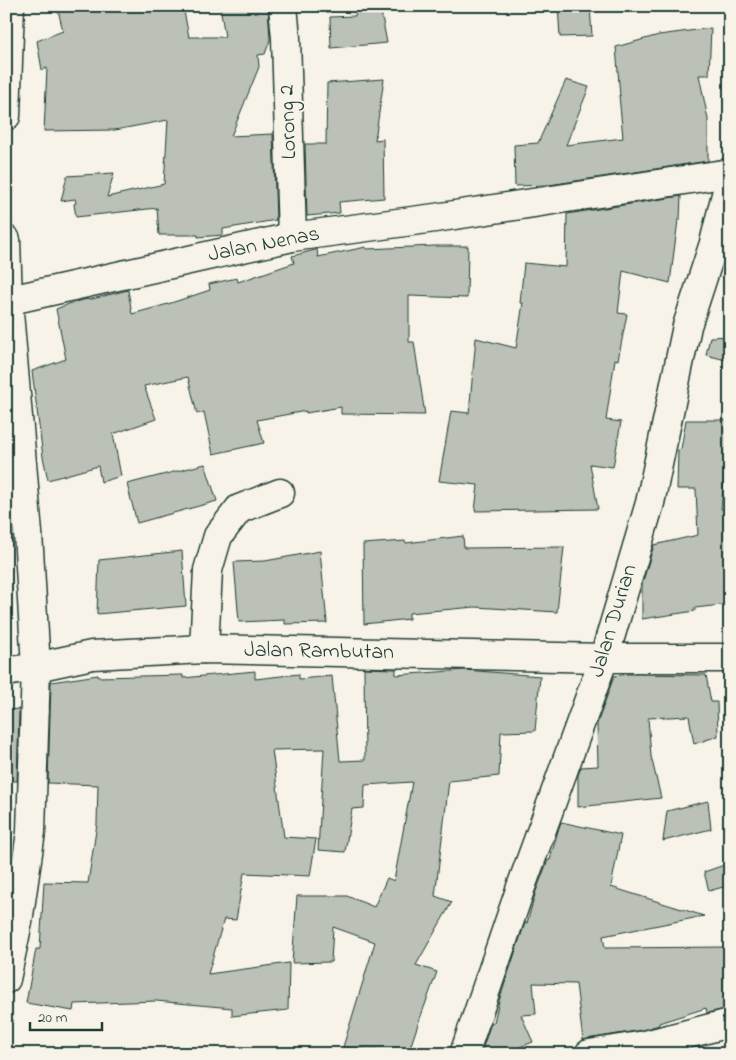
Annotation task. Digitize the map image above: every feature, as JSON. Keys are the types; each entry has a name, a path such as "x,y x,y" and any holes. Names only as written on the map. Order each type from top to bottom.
{"street":[{"path":"6,116 10,6"},
{"name":"Lorong 2","path":"283,6 286,38 292,237"},
{"name":"Jalan Nenas","path":"7,301 292,237 435,218 730,173"},
{"name":"Jalan Durian","path":"464,1054 521,887 604,658 650,503 687,326 722,242 730,178"},
{"path":"6,240 7,301 26,513 36,667 31,832 18,922 6,980"},
{"path":"204,648 208,570 218,536 239,509 280,493"},
{"name":"Jalan Rambutan","path":"6,672 92,655 204,648 604,658 730,658"},
{"path":"589,1054 645,1045 730,1023"}],"building":[{"path":"57,6 183,6 189,37 225,37 220,6 268,6 270,40 265,54 258,55 259,67 231,136 273,134 276,220 223,229 223,235 198,237 198,235 159,235 157,208 76,217 75,199 61,201 67,176 114,173 107,197 164,184 168,120 115,130 44,131 47,68 42,70 37,41 63,31"},
{"path":"356,6 380,6 387,43 331,48 330,17 355,16"},
{"path":"558,6 590,6 592,36 560,37"},
{"path":"711,28 709,75 699,75 708,119 708,161 549,185 515,186 514,145 538,143 566,80 589,87 566,145 623,138 616,47 659,35"},
{"path":"384,79 375,140 383,139 384,198 339,202 340,213 307,216 305,144 326,144 327,83"},
{"path":"681,196 680,220 678,220 670,283 623,271 618,313 627,314 618,360 615,359 606,420 621,422 613,467 590,464 598,509 475,511 478,485 439,481 451,411 469,413 476,338 516,348 523,303 520,303 524,263 566,267 567,214"},
{"path":"468,246 467,298 409,296 409,342 414,342 425,415 341,414 341,407 257,420 264,443 213,454 204,412 197,414 188,377 144,386 156,419 113,434 121,476 101,482 98,466 48,480 43,457 32,371 66,359 56,309 74,302 128,290 132,314 210,290 209,284 237,278 238,282 294,263 292,256 317,249 318,257 366,247 366,249"},
{"path":"730,336 730,361 706,355 710,337"},
{"path":"686,420 730,420 721,509 730,508 730,604 695,608 695,611 642,619 642,584 654,545 698,535 696,489 677,489 678,450 681,449"},
{"path":"205,464 217,501 137,523 127,484"},
{"path":"463,536 464,548 564,547 557,612 475,607 409,613 409,619 364,624 363,544 405,541 406,543"},
{"path":"182,551 186,606 97,614 99,560"},
{"path":"320,551 327,623 285,624 285,620 239,622 234,562 265,561"},
{"path":"364,668 396,669 396,675 465,670 540,676 535,731 501,732 499,776 449,781 435,896 452,902 416,965 437,972 408,1054 343,1047 375,942 333,927 331,962 292,963 297,896 347,896 374,907 387,878 394,881 412,782 365,785 364,808 352,809 345,852 318,850 324,749 272,750 284,837 316,839 310,876 244,873 236,920 224,919 208,974 289,963 288,1010 232,1016 232,1008 156,1001 74,1004 73,1011 26,1003 36,949 40,949 44,882 88,883 97,824 98,785 48,783 51,682 98,675 98,677 183,675 183,678 255,671 255,679 299,674 299,679 332,676 340,761 365,760"},
{"path":"628,674 706,675 711,702 717,702 718,736 694,744 689,716 648,718 651,756 661,798 578,807 578,775 581,767 598,766 597,724 614,676"},
{"path":"19,709 17,781 6,781 6,710"},
{"path":"708,801 711,829 663,841 667,811"},
{"path":"561,822 621,835 611,887 704,916 603,936 605,948 728,947 730,956 730,1008 707,1013 706,1008 642,1030 583,1040 576,984 533,983 536,1014 521,1015 533,1042 501,1054 483,1054 482,1050 491,1023 494,1022 499,1001 525,923 527,923 536,891 548,860 550,860"},
{"path":"730,863 730,885 709,891 704,872"}]}
